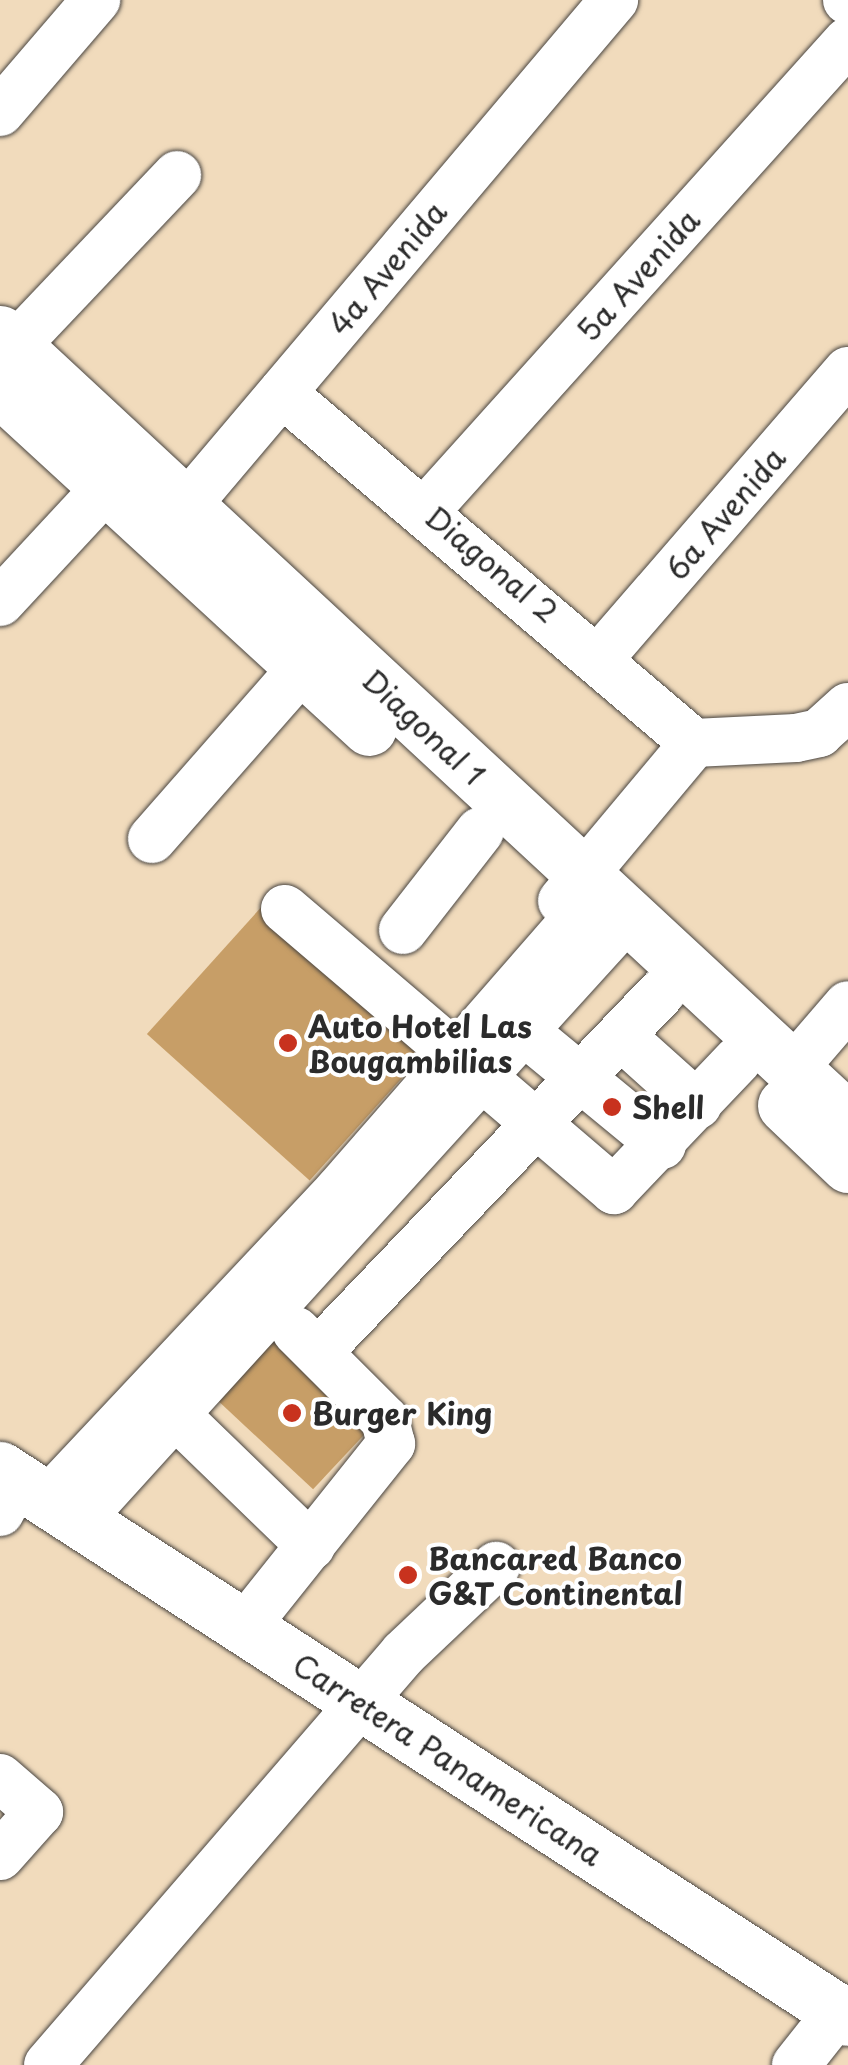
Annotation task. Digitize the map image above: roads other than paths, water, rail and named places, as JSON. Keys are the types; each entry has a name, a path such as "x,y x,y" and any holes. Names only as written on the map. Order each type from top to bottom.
{"main road":[{"name":"Diagonal 1","path":"5,356 107,487 174,521 303,667 480,830 592,908 662,992 848,1165"},
{"name":"Diagonal 1","path":"5,356 174,521 592,908 792,1069 848,1120"},
{"name":"Carretera Panamericana","path":"29,1496 244,1628 843,2015"}],"street":[{"path":"0,112 96,0"},
{"name":"4a Avenida","path":"174,521 614,0"},
{"name":"5a Avenida","path":"427,510 848,41"},
{"path":"5,356 177,175"},
{"name":"6a Avenida","path":"601,656 848,371"},
{"name":"Diagonal 2","path":"282,393 601,656 694,743"},
{"path":"0,602 107,487"},
{"path":"152,839 303,667"},
{"path":"29,1496 163,1402 467,1072 512,1021 592,908 694,743 796,738 848,708"},
{"path":"403,930 480,830"},
{"path":"285,909 467,1072 614,1190 662,1145 738,1060"},
{"path":"318,1352 662,992"},
{"path":"792,1069 848,1005"},
{"path":"512,1021 662,1145"},
{"path":"622,1036 698,1106"},
{"path":"352,1200 408,1255"},
{"path":"244,1628 390,1444 385,1420 262,1297"},
{"path":"163,1402 312,1546"},
{"path":"48,2065 364,1705 496,1566"},
{"path":"0,1778 39,1812 0,1856"},
{"path":"796,2065 843,2015"}],"place":[{"name":"Auto Hotel Las Bougambilias","path":"288,1043"},
{"name":"Shell","path":"612,1107"},
{"name":"Burger King","path":"292,1413"},
{"name":"Bancared Banco G&T Continental","path":"408,1575"}]}
